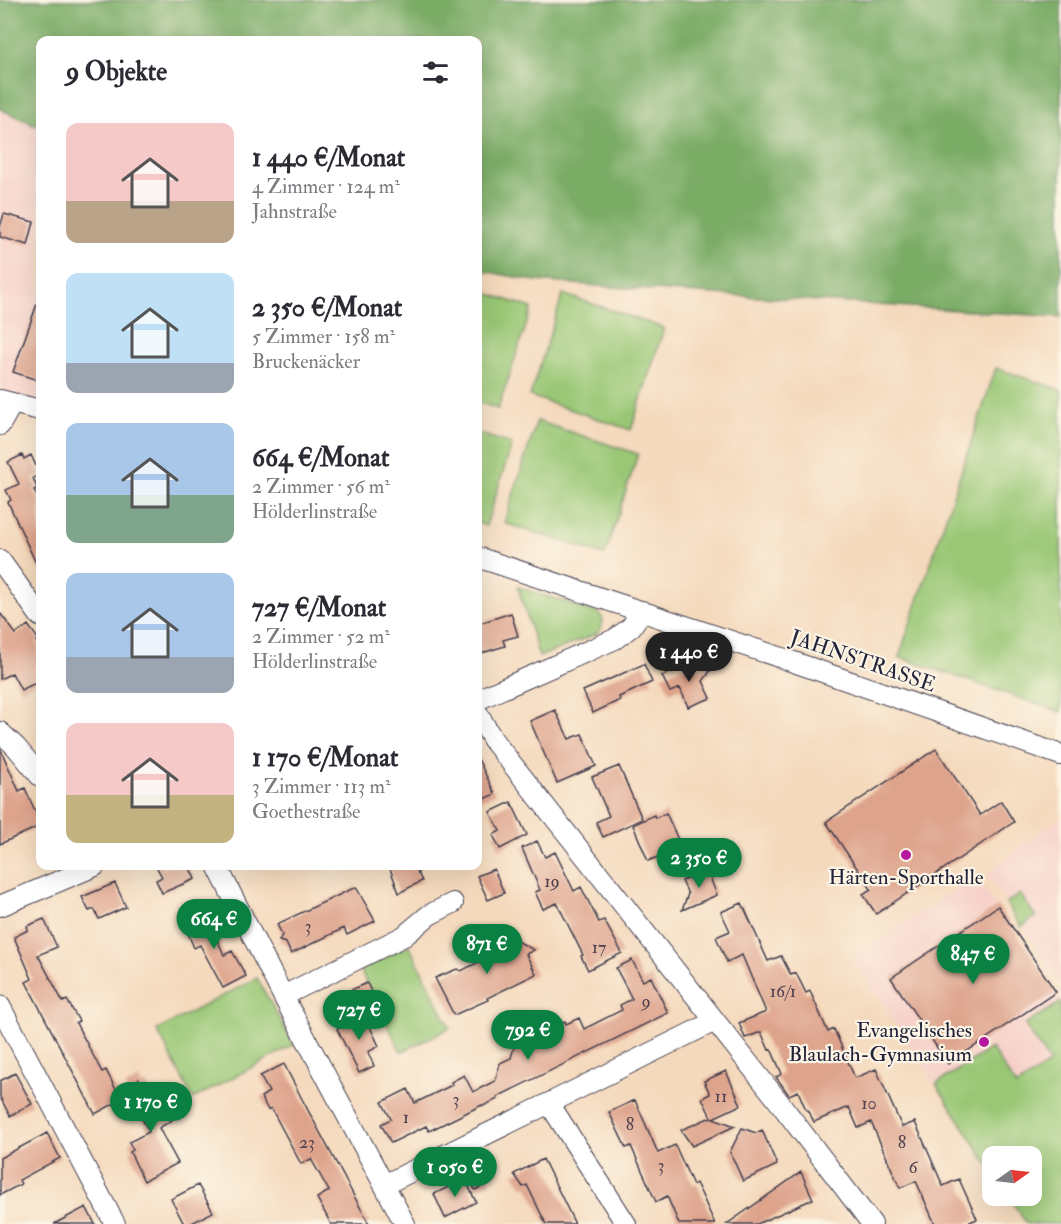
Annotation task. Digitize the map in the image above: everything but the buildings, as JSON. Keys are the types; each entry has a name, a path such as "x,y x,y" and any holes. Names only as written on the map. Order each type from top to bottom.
{"street":[{"path":"0,424 6,402 36,409"},
{"name":"JAHNSTRASSE","path":"482,559 1061,755"},
{"path":"0,561 36,610"},
{"path":"482,698 615,639 631,627 642,611"},
{"path":"482,721 493,740 872,1224"},
{"path":"0,732 36,771"},
{"path":"0,906 86,870"},
{"path":"219,870 283,996 405,1224"},
{"path":"283,996 404,936 429,915 453,903"},
{"path":"0,1006 115,1224"},
{"path":"384,1185 715,1021"},
{"path":"549,1103 626,1224"}],"shaded area":[{"path":"0,109 36,125 36,409 12,404 0,425"},
{"path":"1061,816 1061,984 987,874"},
{"name":"Evangelisches Blaulach-Gymnasium","path":"965,883 984,887 1061,1000 1061,1224 1027,1224 1015,1206 1042,1206 1042,1146 982,1146 982,1155 853,958"}],"green space":[{"path":"0,0 1061,0 1061,317 536,281 482,271 482,36 36,36 36,125 0,109"},
{"path":"482,292 532,308 498,409 482,404"},
{"path":"563,294 664,328 631,430 530,396"},
{"path":"996,368 1061,390 1061,712 899,657"},
{"path":"537,421 638,454 605,555 504,523"},
{"path":"482,435 512,444 486,526 482,525"},
{"path":"518,587 599,613 603,620 601,629 596,634 539,657"},
{"path":"1020,894 1036,917 1021,927 1006,903"},
{"path":"409,945 450,1028 401,1052 360,970"},
{"path":"257,978 294,1045 193,1099 157,1030"},
{"path":"1061,1002 1061,1224 1027,1224 1015,1206 1042,1206 1042,1146 982,1146 982,1155 936,1084 991,1048 1016,1086 1050,1063 1025,1025"}],"place":[{"name":"Härten-Sporthalle","path":"906,855"},
{"name":"Evangelisches Blaulach-Gymnasium","path":"984,1042"}]}
